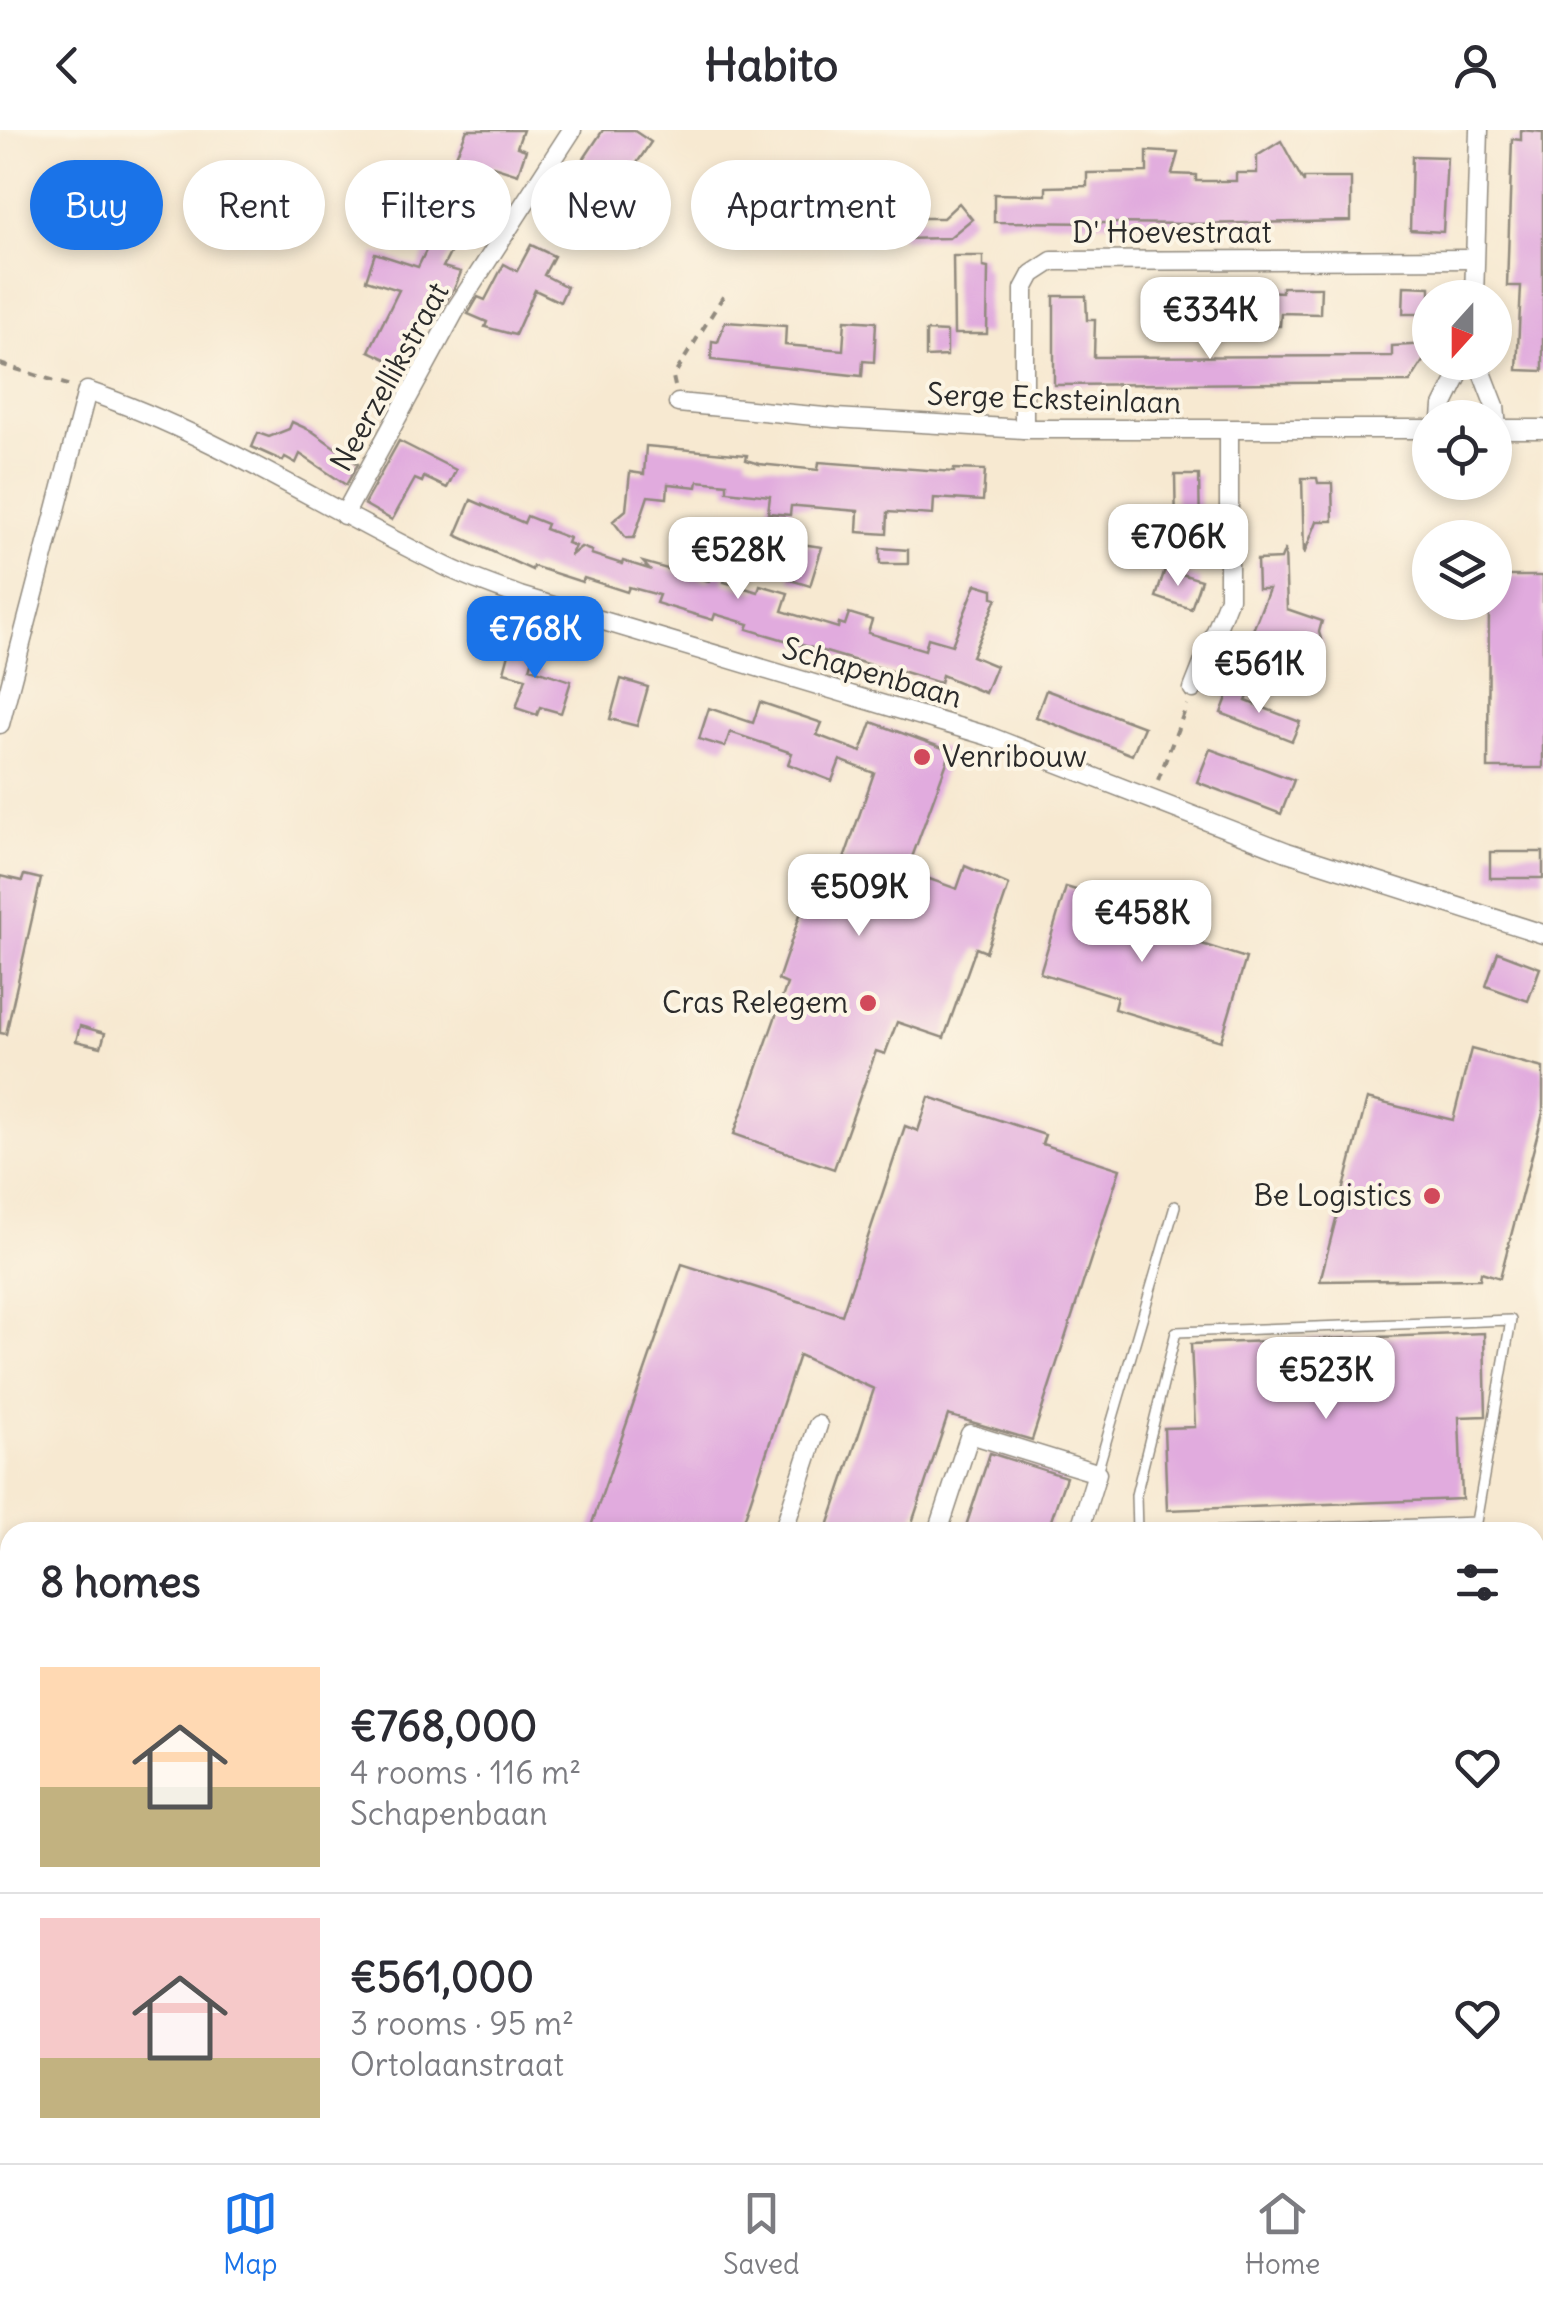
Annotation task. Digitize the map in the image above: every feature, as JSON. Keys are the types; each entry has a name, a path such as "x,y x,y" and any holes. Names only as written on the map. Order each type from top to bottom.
{"street":[{"name":"Neerzellikstraat","path":"344,515 456,308 572,130"},
{"path":"1474,280 1479,130"},
{"name":"D' Hoevestraat","path":"1024,429 1024,289 1032,274 1052,261 1474,259"},
{"path":"0,724 86,391"},
{"name":"Schapenbaan","path":"86,391 211,440 445,567 520,596 988,736 1288,852 1543,934"},
{"name":"Serge Ecksteinlaan","path":"678,403 835,418 1024,429 1412,429"},
{"path":"1512,429 1543,429"},
{"path":"1193,689 1229,598 1228,430"},
{"path":"786,1522 818,1425"},
{"path":"941,1522 970,1434 1097,1473 1082,1522"}],"lane":[{"path":"1097,1473 1175,1206"},
{"path":"1137,1522 1136,1495 1176,1332 1510,1320 1476,1522"}],"path":[{"path":"678,403 673,377 724,295"},
{"path":"0,364 86,391"},
{"path":"1149,798 1193,689"}],"building":[{"path":"467,130 523,130 517,147 526,150 518,174 511,172 511,160 466,160 456,156"},
{"path":"603,130 633,130 651,142 639,160 583,160"},
{"path":"1521,130 1543,132 1543,371 1517,370 1521,286 1512,286 1512,280 1507,280 1512,139 1521,140"},
{"path":"1281,141 1304,183 1304,178 1351,178 1351,221 994,222 994,194 1046,195 1046,187 1087,186 1087,173 1147,172 1147,151 1178,153 1172,174 1196,175 1196,181 1236,181 1236,173 1257,173 1257,156"},
{"path":"1412,156 1447,157 1443,232 1410,230"},
{"path":"959,203 972,219 949,238 931,238 931,218 943,218"},
{"path":"531,245 531,250 554,256 544,275 567,287 560,302 535,290 515,335 485,327 487,322 468,314 478,297 485,300 504,264 517,271"},
{"path":"426,250 452,250 443,267 461,272 444,305 430,300 399,365 369,351 399,290 366,280 375,253 418,267"},
{"path":"953,256 983,256 983,267 988,268 987,334 954,334"},
{"path":"1404,286 1412,286 1412,314 1403,314"},
{"path":"1180,287 1282,292 1282,287 1321,287 1320,314 1281,313 1280,326 1167,326 1166,305 1180,305"},
{"path":"1054,296 1086,296 1087,320 1095,320 1094,357 1392,356 1392,346 1412,345 1410,382 1054,385"},
{"path":"845,320 876,322 874,362 863,361 862,376 711,360 712,341 718,342 725,322 786,326 785,345 843,350"},
{"path":"926,331 947,332 947,356 926,357"},
{"path":"292,422 312,431 358,464 346,485 300,454 296,463 252,447 258,433 269,437 289,429"},
{"path":"399,441 456,470 447,488 424,477 422,482 415,479 392,520 364,504"},
{"path":"646,446 747,455 746,460 759,464 818,470 819,462 954,472 985,470 983,501 934,498 933,515 888,512 887,534 857,532 858,511 791,506 790,515 768,513 770,496 727,491 727,484 668,484 667,498 648,496 634,538 626,538 613,521 626,510 630,472 644,474"},
{"path":"1175,475 1199,475 1200,531 1176,531"},
{"path":"1302,478 1332,483 1333,521 1317,521 1304,554"},
{"path":"471,500 524,523 527,516 547,524 545,529 569,538 567,543 575,546 570,556 581,547 622,564 623,561 649,569 643,562 709,581 712,572 726,576 724,582 758,592 760,585 788,593 782,611 838,628 839,623 845,625 849,613 872,620 868,633 925,650 928,638 952,645 976,584 993,589 993,597 997,598 972,656 996,666 985,693 942,675 940,683 901,674 747,629 749,624 715,614 713,620 656,603 659,595 629,587 627,592 584,578 582,582 533,566 532,570 456,535"},
{"path":"801,544 822,547 810,586 790,580"},
{"path":"880,548 908,550 908,564 880,564"},
{"path":"1285,549 1287,609 1322,621 1319,632 1323,646 1304,650 1253,630 1269,589 1258,589 1257,560 1281,559"},
{"path":"1165,569 1201,580 1191,609 1156,597"},
{"path":"1512,576 1543,576 1543,768 1488,768 1489,620 1512,620"},
{"path":"513,639 537,645 530,668 571,681 561,713 540,707 537,715 516,708 526,678 504,672"},
{"path":"621,679 648,687 637,726 610,719"},
{"path":"1231,687 1249,694 1246,701 1300,722 1292,741 1221,713"},
{"path":"1046,690 1144,727 1132,755 1036,717"},
{"name":"Cras Relegem","path":"760,702 822,723 817,735 861,752 872,722 951,751 907,871 957,889 965,866 1009,885 986,952 976,948 944,1038 897,1022 885,1054 876,1051 834,1169 734,1134 787,984 778,980 812,879 835,885 874,773 840,760 832,781 788,764 792,753 730,732 725,747 699,739 709,708 753,723"},
{"path":"1210,749 1294,780 1281,814 1197,782"},
{"path":"1490,852 1543,852 1543,878 1490,878"},
{"path":"24,875 41,879 6,1034 0,1033 0,876 22,881"},
{"path":"1066,887 1143,910 1139,924 1246,958 1221,1041 1114,1009 1117,997 1040,973"},
{"path":"1498,952 1540,968 1528,1001 1486,986"},
{"path":"80,1026 105,1033 101,1047 76,1041"},
{"name":"Be Logistics","path":"1471,1049 1543,1068 1543,1113 1500,1278 1481,1272 1480,1279 1320,1281 1367,1099 1453,1120"},
{"path":"929,1097 1045,1135 1042,1144 1120,1169 1032,1440 948,1415 912,1522 829,1522 874,1389 799,1355 743,1522 592,1522 682,1264 842,1315 905,1126 918,1131"},
{"path":"1484,1333 1486,1416 1459,1417 1462,1499 1167,1510 1164,1428 1195,1427 1191,1344"},
{"path":"990,1453 1066,1477 1050,1522 967,1522"}],"place":[{"name":"Venribouw","path":"922,757"},
{"name":"Cras Relegem","path":"868,1003"},
{"name":"Be Logistics","path":"1432,1196"}]}
